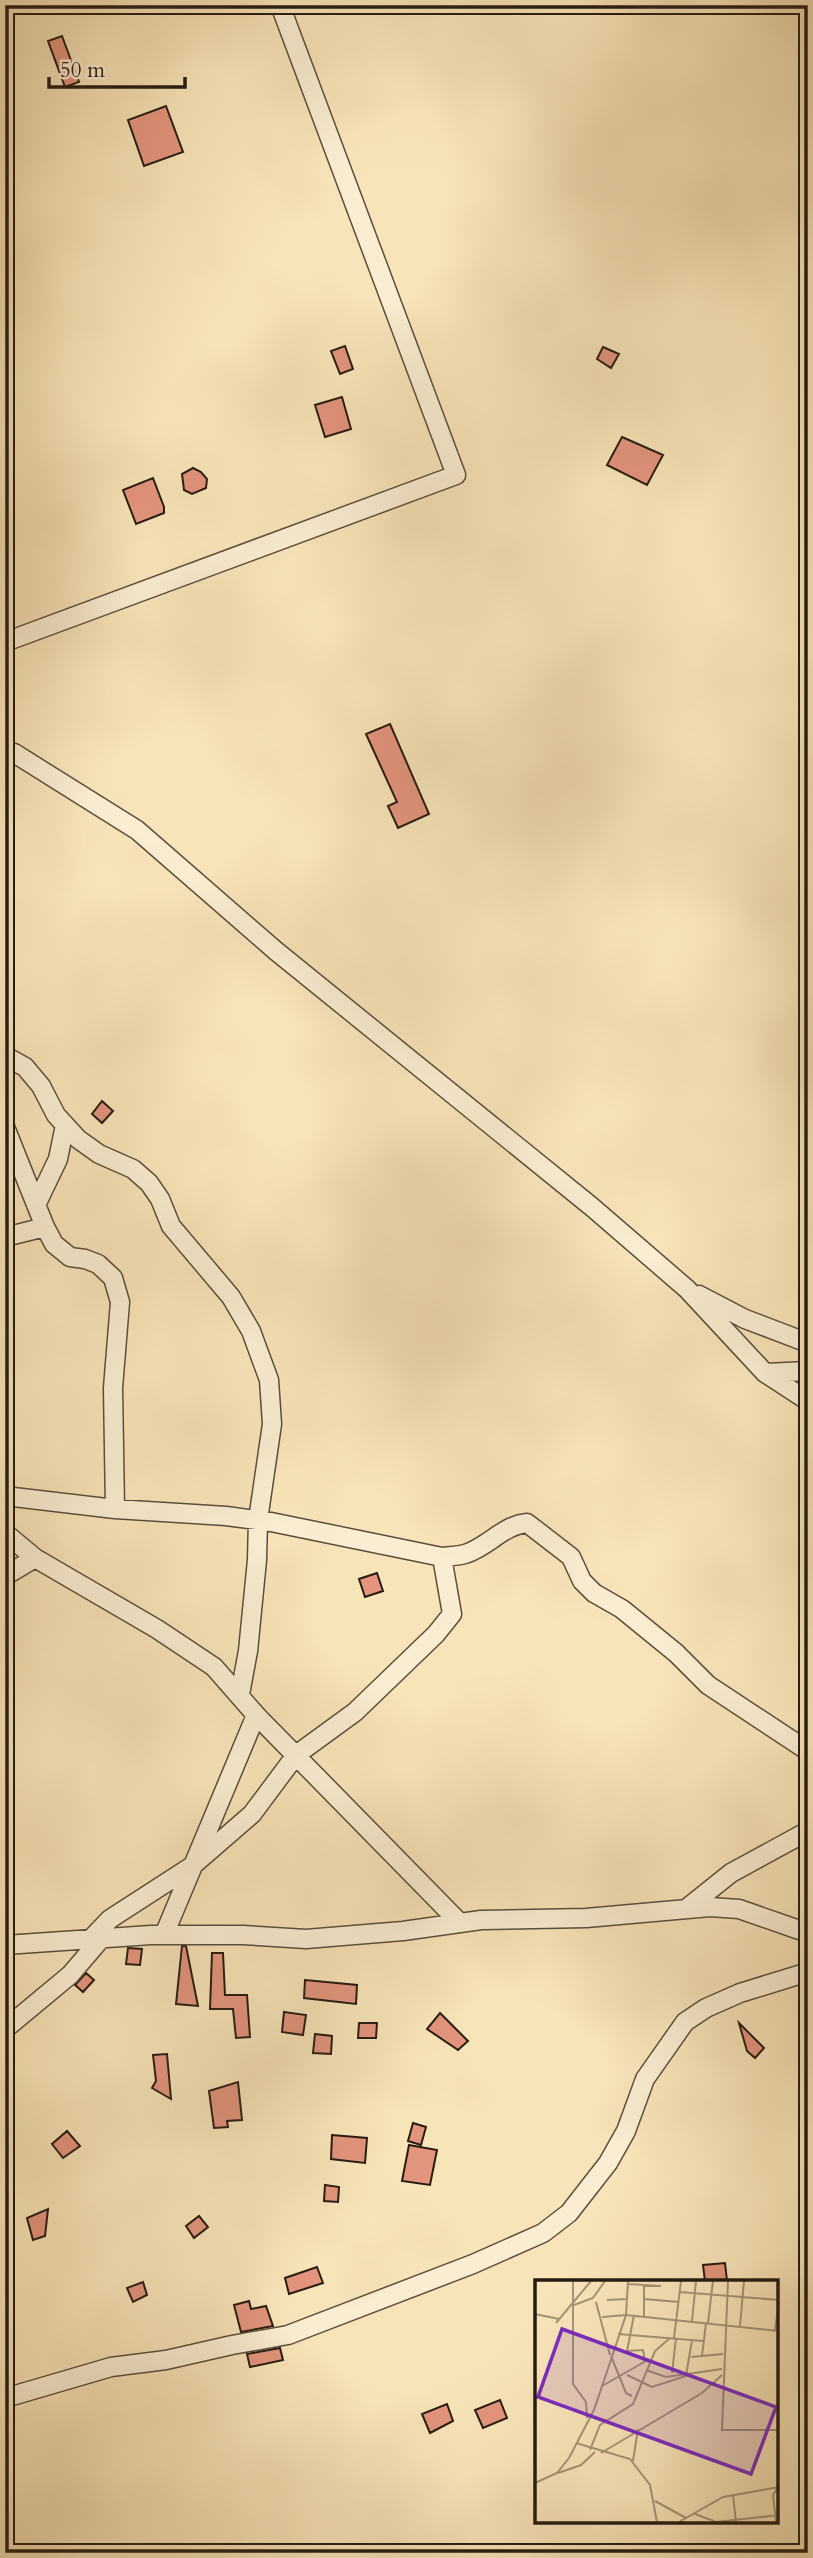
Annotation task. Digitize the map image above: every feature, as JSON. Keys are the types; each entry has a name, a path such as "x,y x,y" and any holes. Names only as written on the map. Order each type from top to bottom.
{"street":[{"path":"5,642 456,475 280,5"},
{"path":"5,751 14,752 136,830 276,951 592,1207 687,1289 765,1373 808,1401"},
{"path":"5,1056 24,1067 41,1086 56,1115 78,1139 99,1154 133,1169 149,1183 160,1199 171,1226 231,1297 251,1331 269,1380 272,1424 258,1520 248,1651 240,1695"},
{"path":"36,1205 58,1159 65,1125"},
{"path":"5,1127 44,1227 54,1244 70,1257 98,1264 113,1278 120,1302 113,1388 115,1509"},
{"path":"5,1237 44,1227"},
{"path":"687,1289 745,1319 808,1343"},
{"path":"765,1373 808,1371"},
{"path":"5,1496 115,1509 258,1520 442,1557 466,1554 518,1523 527,1523 535,1526 571,1557 582,1581 594,1593 622,1609 676,1653 708,1685 808,1751"},
{"path":"5,1533 34,1558 145,1622 214,1667 256,1715 460,1923"},
{"path":"5,2029 70,1975 110,1919 192,1866 252,1814 296,1755 355,1712 436,1634 452,1614 442,1557"},
{"path":"5,1576 34,1558"},
{"path":"164,1935 256,1715"},
{"path":"686,1909 731,1873 808,1831"},
{"path":"5,1945 164,1935 243,1934 306,1938 403,1931 481,1920 586,1918 686,1909 739,1909 808,1933"},
{"path":"5,2398 111,2367 166,2360 288,2335 473,2264 543,2233 569,2213 608,2163 626,2131 645,2079 685,2022 706,2008 740,1993 808,1972"}],"building":[{"path":"62,36 79,82 65,87 48,41"},
{"path":"166,106 183,152 144,166 128,120"},
{"path":"345,346 353,369 340,374 331,351"},
{"path":"603,347 619,354 611,368 597,359"},
{"path":"342,397 351,429 325,437 315,405"},
{"path":"622,437 663,455 647,485 607,465"},
{"path":"193,468 207,479 206,488 192,494 184,490 182,474"},
{"path":"153,478 164,513 136,524 123,490"},
{"path":"390,724 429,814 398,828 388,806 397,802 366,734"},
{"path":"102,1101 113,1111 102,1123 92,1114"},
{"path":"377,1573 383,1591 365,1597 359,1579"},
{"path":"182,1946 186,1946 198,2006 176,2004"},
{"path":"128,1948 142,1949 140,1965 126,1964"},
{"path":"212,1953 223,1953 225,1995 247,1995 250,2037 236,2038 233,2009 210,2009"},
{"path":"86,1973 94,1980 83,1992 75,1985"},
{"path":"305,1980 357,1985 356,2004 304,1998"},
{"path":"284,2012 306,2015 303,2035 282,2032"},
{"path":"440,2013 468,2041 458,2050 427,2029"},
{"path":"359,2023 377,2023 376,2038 358,2038"},
{"path":"739,2023 764,2048 755,2058 747,2051"},
{"path":"315,2034 332,2036 331,2054 313,2053"},
{"path":"167,2054 171,2099 152,2088 156,2081 153,2055"},
{"path":"238,2082 242,2120 227,2121 228,2127 214,2128 209,2091"},
{"path":"413,2123 426,2127 421,2145 408,2141"},
{"path":"67,2131 80,2146 63,2158 52,2144"},
{"path":"332,2135 367,2138 365,2163 331,2159"},
{"path":"409,2145 437,2150 430,2185 402,2181"},
{"path":"325,2185 339,2187 338,2202 324,2201"},
{"path":"48,2209 45,2236 33,2240 27,2218"},
{"path":"199,2216 208,2227 194,2238 186,2226"},
{"path":"725,2263 727,2280 705,2280 703,2265"},
{"path":"317,2267 323,2283 289,2294 285,2278"},
{"path":"143,2282 147,2295 133,2302 127,2288"},
{"path":"249,2301 251,2309 266,2306 273,2326 241,2332 234,2305"},
{"path":"280,2348 283,2360 250,2367 247,2354"},
{"path":"500,2400 507,2418 483,2428 475,2410"},
{"path":"447,2404 453,2421 430,2433 422,2414"}]}
